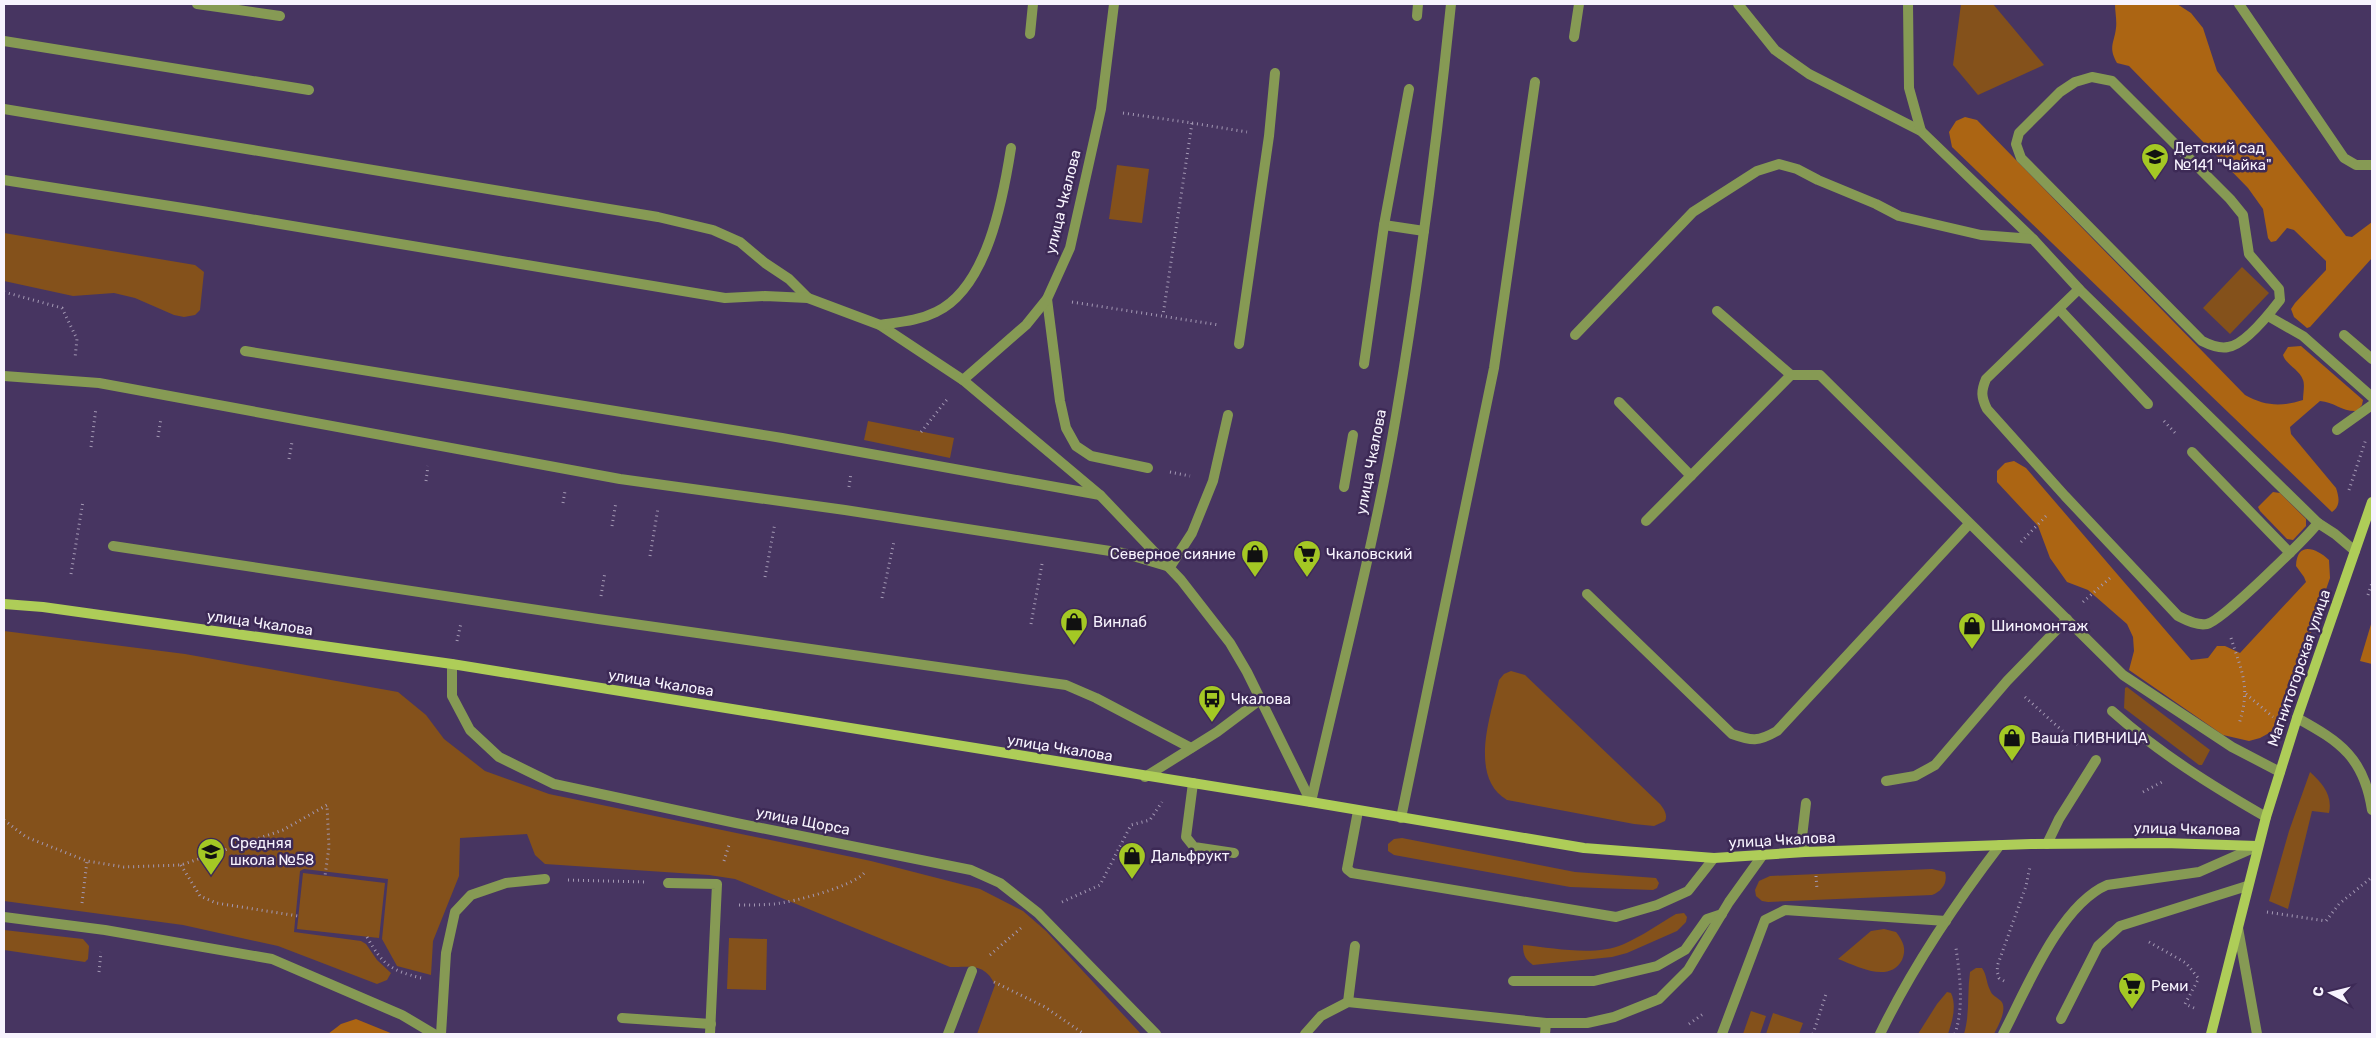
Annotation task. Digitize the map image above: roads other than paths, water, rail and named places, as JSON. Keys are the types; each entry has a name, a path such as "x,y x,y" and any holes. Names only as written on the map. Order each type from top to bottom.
{"main road":[{"name":"Магнитогорская улица","path":"2211,1034 2266,817 2297,718 2372,502"},
{"name":"улица Чкалова","path":"4,604 43,607 452,664 1145,777 1311,802 1584,848 1714,858 1804,852 2031,844 2164,843 2258,846"}],"street":[{"path":"197,4 280,16"},
{"path":"1030,34 1033,4"},
{"name":"улица Чкалова","path":"963,380 1026,326 1047,299 1070,248 1100,109 1114,4"},
{"path":"1417,16 1418,4"},
{"name":"улица Чкалова","path":"1311,802 1353,623 1396,417 1424,231 1451,4"},
{"path":"1574,38 1579,4"},
{"path":"1738,4 1775,50 1810,74 1922,131 2033,239 2079,289 2318,523 2355,551"},
{"path":"1908,4 1909,88 1922,131"},
{"path":"2239,4 2344,158 2356,165 2372,165"},
{"path":"4,41 309,90"},
{"path":"1239,344 1269,136 1275,73"},
{"path":"2092,77 2112,80 2230,199 2243,215 2249,254 2280,289 2280,300 2268,316 2240,342 2230,347 2210,345 2202,341 2021,158 2016,144 2019,133 2060,92 2075,82 2092,77"},
{"path":"1400,818 1494,368 1535,82"},
{"path":"1364,364 1384,225 1408,89"},
{"path":"4,109 658,217 713,230 740,242 765,263 789,279 808,298"},
{"path":"880,325 915,321 938,312 965,289 977,270 992,232 1003,198 1011,148"},
{"path":"1575,335 1693,212 1756,171 1779,164 1797,169 1899,216 1981,235 2033,239"},
{"path":"4,180 725,298 765,296 808,298 880,325 963,380 1100,494 1170,567 1230,644 1260,699 1311,802"},
{"path":"1384,225 1424,231"},
{"path":"2079,289 1986,379 1982,389 1982,398 1987,409 2065,496 2178,616 2194,623 2208,624 2223,613 2290,553 2318,523"},
{"path":"1047,299 1060,401 1066,428 1076,446 1091,456 1148,468"},
{"path":"2059,309 2148,404"},
{"path":"1717,311 1791,375 1820,375 2123,675 2232,747 2280,772"},
{"path":"2268,316 2303,336 2372,397"},
{"path":"2344,335 2372,359"},
{"path":"245,351 854,451 1100,494"},
{"path":"1646,521 1791,375"},
{"path":"4,376 99,383 620,479 845,510 1123,553 1170,567"},
{"path":"1619,402 1691,476"},
{"path":"2337,430 2372,405"},
{"path":"1170,567 1192,533 1213,480 1228,415"},
{"path":"1344,487 1353,435"},
{"path":"2192,452 2290,553"},
{"path":"1587,594 1732,734 1751,740 1764,739 1777,731 1969,524"},
{"path":"113,546 598,619 1066,685 1096,698 1190,748"},
{"path":"1886,780 1915,776 1935,765 2007,681 2067,619"},
{"name":"улица Щорса","path":"452,664 452,696 470,730 499,757 554,784 736,823 972,870 1000,882 1038,913 1156,1034"},
{"path":"1145,777 1260,699"},
{"path":"2112,711 2138,735 2205,782 2266,817"},
{"path":"2297,718 2319,730 2350,754 2363,777 2372,810"},
{"path":"2047,844 2059,819 2096,760"},
{"path":"1193,783 1186,837 1194,847 1234,853"},
{"path":"1804,852 1802,838 1806,803"},
{"path":"1358,811 1347,869 1352,873 1616,917 1657,905 1688,890 1714,858"},
{"path":"1880,1034 1895,1003 1946,921 2000,846"},
{"path":"2003,1034 2060,927 2080,904 2098,888 2107,885 2199,872 2258,846"},
{"path":"1305,1034 1321,1016 1348,1002 1546,1023 1596,1021 1614,1017 1659,999 1688,970 1722,914 1762,856"},
{"path":"441,1034 446,953 455,912 471,894 506,883 545,879"},
{"path":"622,1018 711,1029 717,884 668,883"},
{"path":"2061,1019 2098,946 2120,926 2148,915 2247,886"},
{"path":"1722,1034 1765,920 1785,910 1946,921"},
{"path":"1513,981 1594,981 1657,966 1685,950 1707,919 1722,914"},
{"path":"4,917 80,926 272,959 402,1015 434,1034"},
{"path":"2237,927 2257,1034"},
{"path":"1348,1002 1355,946"},
{"path":"948,1034 972,972"},
{"path":"1545,1034 1546,1023"}],"place":[{"name":"Детский сад №141 \"Чайка\"","path":"2155,181"},
{"name":"Северное сияние","path":"1255,578"},
{"name":"Чкаловский","path":"1307,578"},
{"name":"Винлаб","path":"1074,646"},
{"name":"Шиномонтаж","path":"1972,650"},
{"name":"Чкалова","path":"1212,723"},
{"name":"Ваша ПИВНИЦА","path":"2012,762"},
{"name":"Средняя школа №58","path":"211,876"},
{"name":"Дальфрукт","path":"1132,880"},
{"name":"Реми","path":"2132,1010"}]}
